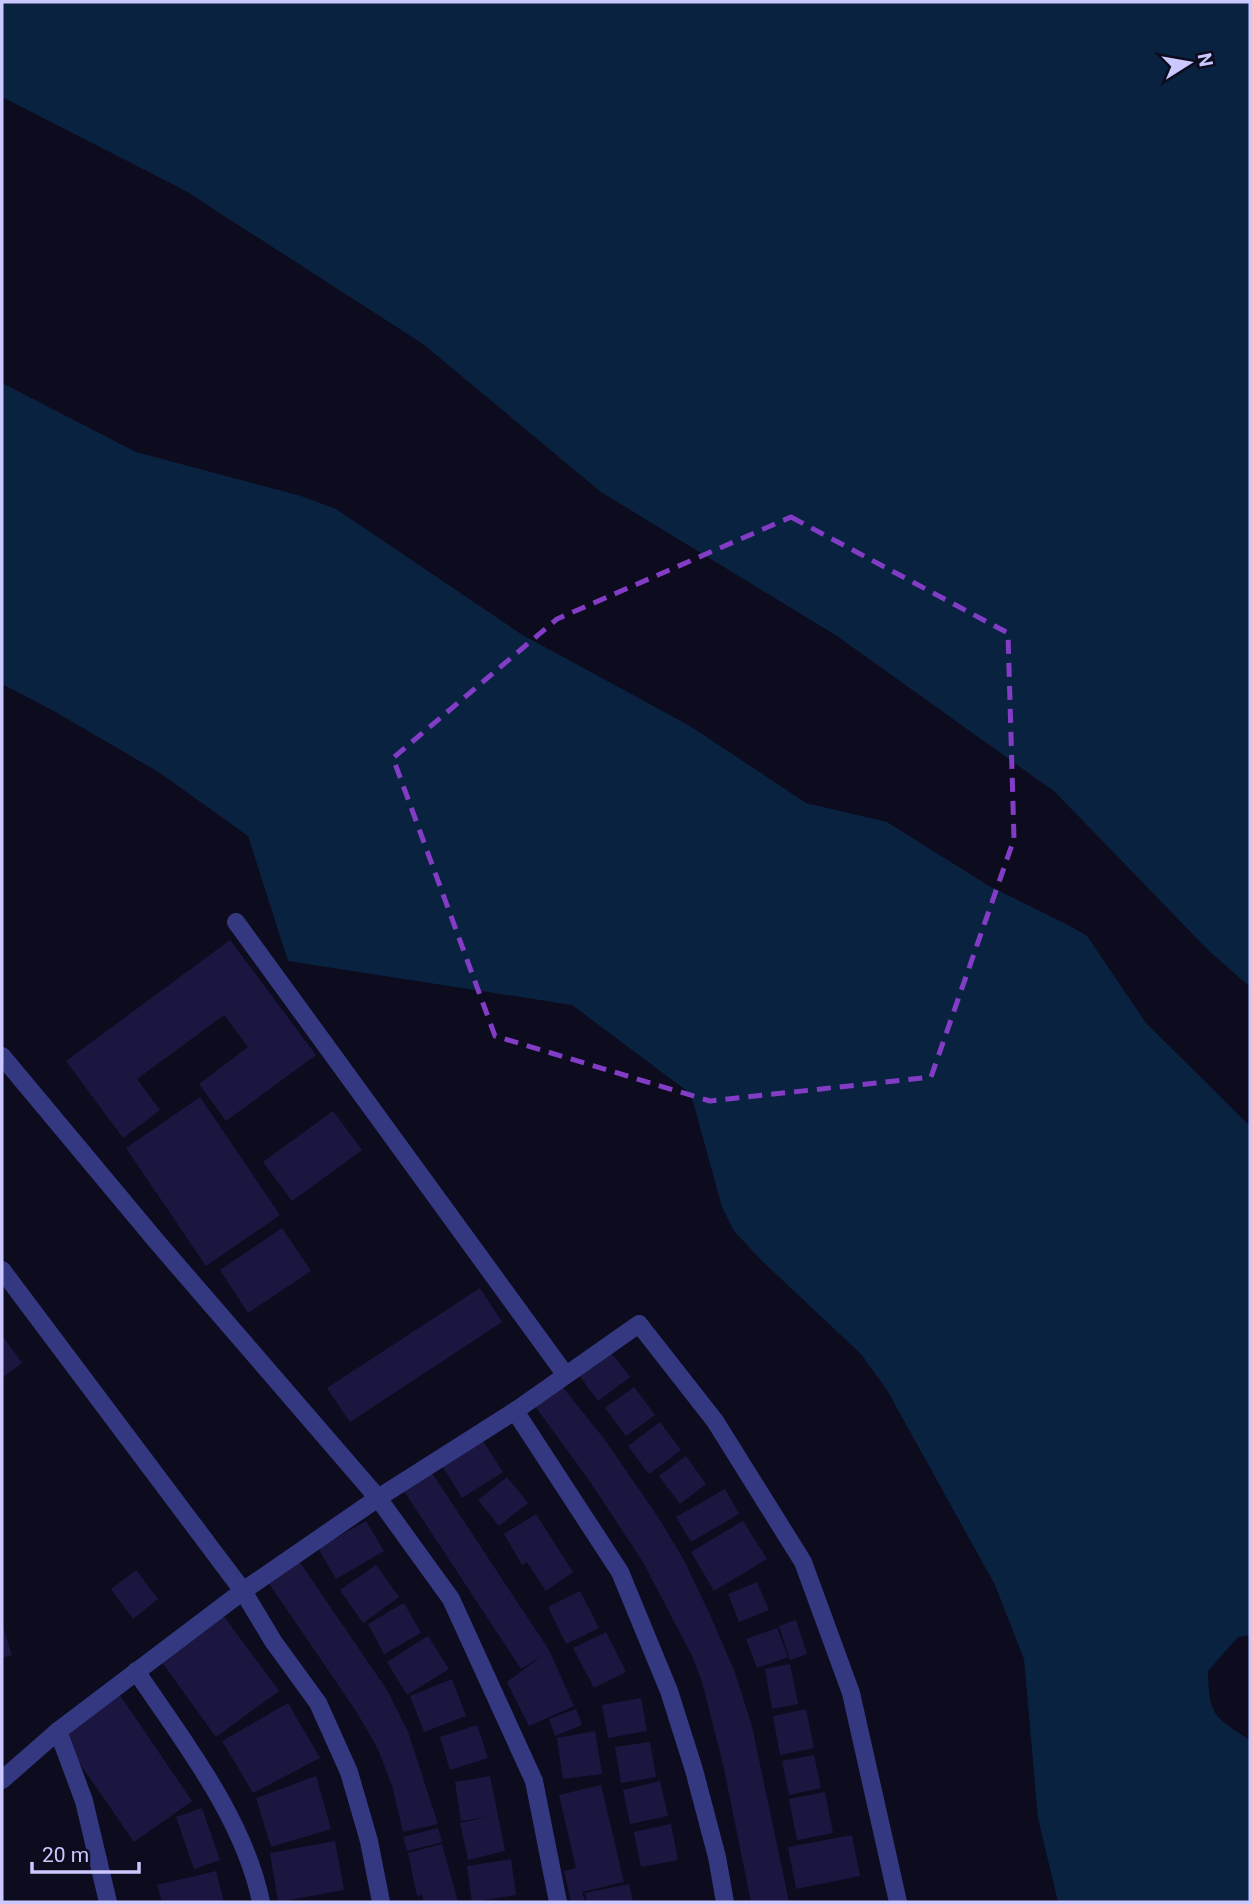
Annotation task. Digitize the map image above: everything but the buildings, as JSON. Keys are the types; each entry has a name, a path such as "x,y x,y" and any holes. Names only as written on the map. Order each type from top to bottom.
{"street":[{"path":"236,922 565,1374"},
{"path":"2,1056 378,1499 451,1599 534,1782 558,1902"},
{"path":"2,1270 243,1591 273,1641 318,1703 344,1761 369,1840 381,1902"},
{"path":"2,1780 58,1731 243,1591 378,1499 515,1411 639,1324 715,1421 803,1562 851,1693 898,1902"},
{"path":"515,1411 620,1572 669,1691 694,1770 717,1857 725,1902"},
{"path":"136,1671 231,1818 261,1902"},
{"path":"58,1731 84,1801 108,1902"}],"highlighted area":[{"path":"791,517 1008,633 1014,839 931,1077 710,1101 495,1036 393,758 557,619"}],"water":[{"path":"2,2 1250,2 1250,987 1208,950 1055,792 837,636 601,492 423,344 184,190 2,97"},
{"path":"2,383 136,452 301,496 336,509 521,634 690,726 806,803 887,822 989,886 1087,936 1146,1023 1250,1126 1250,1635 1238,1637 1208,1671 1210,1698 1216,1714 1228,1726 1250,1740 1250,1902 1058,1902 1038,1818 1024,1659 995,1585 887,1390 861,1354 734,1231 722,1207 691,1094 572,1005 288,961 248,836 160,773 2,684"}]}
